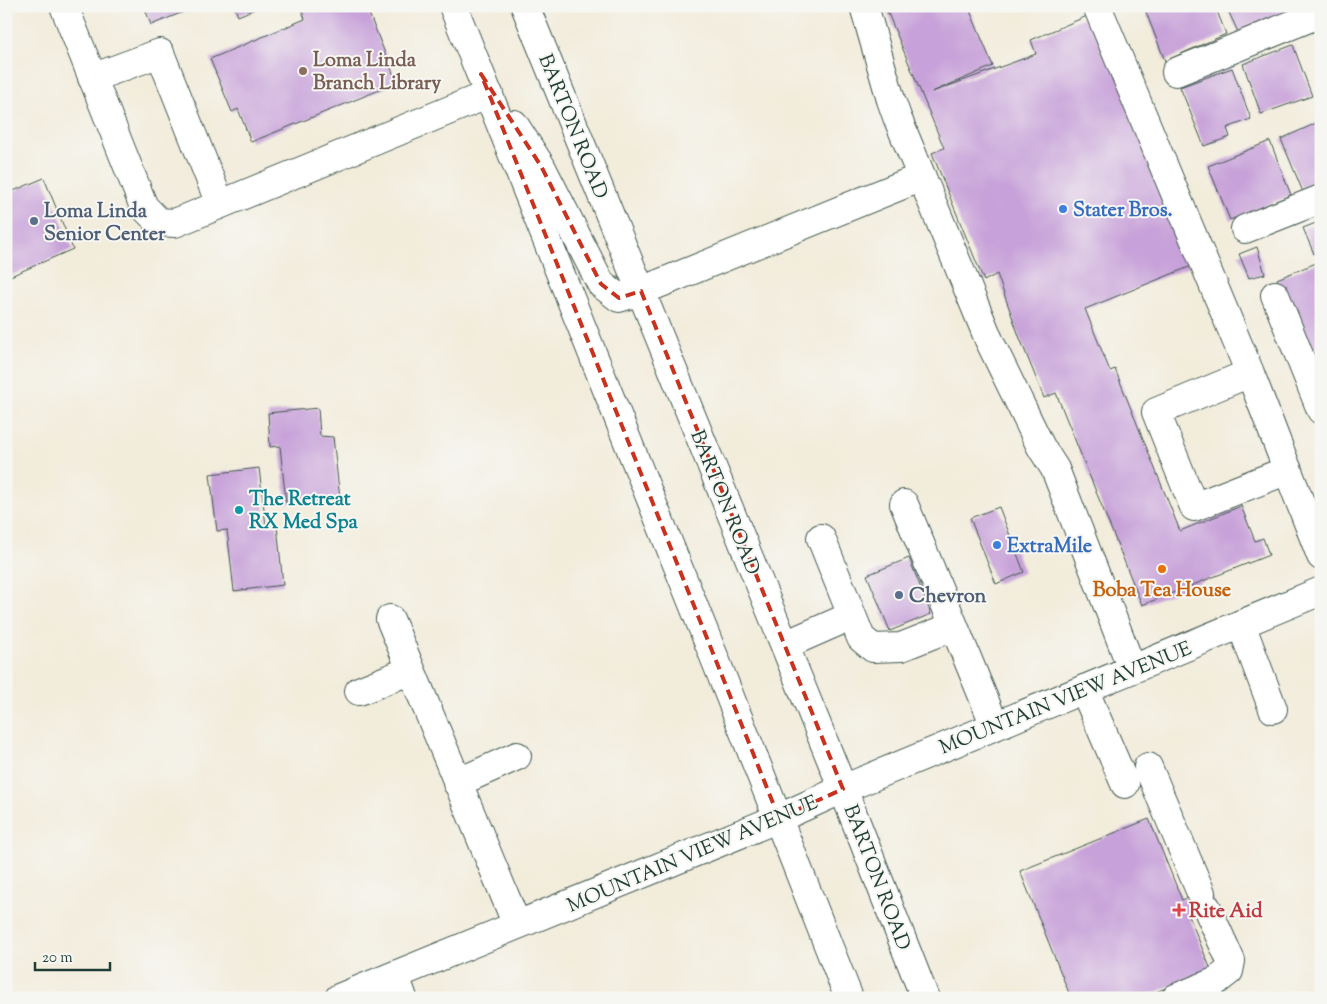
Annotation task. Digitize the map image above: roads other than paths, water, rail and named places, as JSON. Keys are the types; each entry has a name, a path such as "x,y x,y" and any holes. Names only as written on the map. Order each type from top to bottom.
{"main road":[{"path":"64,6 144,207 160,222 175,222 220,204 485,84"},
{"path":"453,6 779,818 849,998"},
{"name":"BARTON ROAD","path":"525,6 785,645 925,998"},
{"path":"864,6 890,100 989,340 1041,447 1055,469 1132,669"},
{"path":"1097,6 1250,373 1321,556"},
{"path":"1176,72 1321,13"},
{"path":"92,78 160,53 220,204"},
{"path":"485,84 541,166 601,284 619,298 641,291 922,177"},
{"path":"1246,229 1321,199"},
{"path":"1275,295 1321,410"},
{"path":"1250,373 1156,412 1194,507 1288,470"},
{"path":"904,504 995,726"},
{"path":"821,538 860,638 873,648 901,647 954,626"},
{"name":"MOUNTAIN VIEW AVENUE","path":"339,998 399,986 516,926 1321,591"},
{"path":"785,645 852,616"},
{"path":"390,619 516,926"},
{"path":"1241,624 1273,709"},
{"path":"359,691 411,670"},
{"path":"1084,689 1125,784"},
{"path":"457,782 517,756"},
{"path":"1148,767 1231,961 1229,971 1214,982 1176,998"}],"place":[{"name":"Loma Linda Branch Library","path":"303,71"},
{"name":"Stater Bros.","path":"1063,209"},
{"name":"Loma Linda Senior Center","path":"34,221"},
{"name":"The Retreat RX Med Spa","path":"239,510"},
{"name":"ExtraMile","path":"997,545"},
{"name":"Boba Tea House","path":"1162,569"},
{"name":"Chevron","path":"899,595"},
{"name":"Rite Aid","path":"1179,910"}]}
